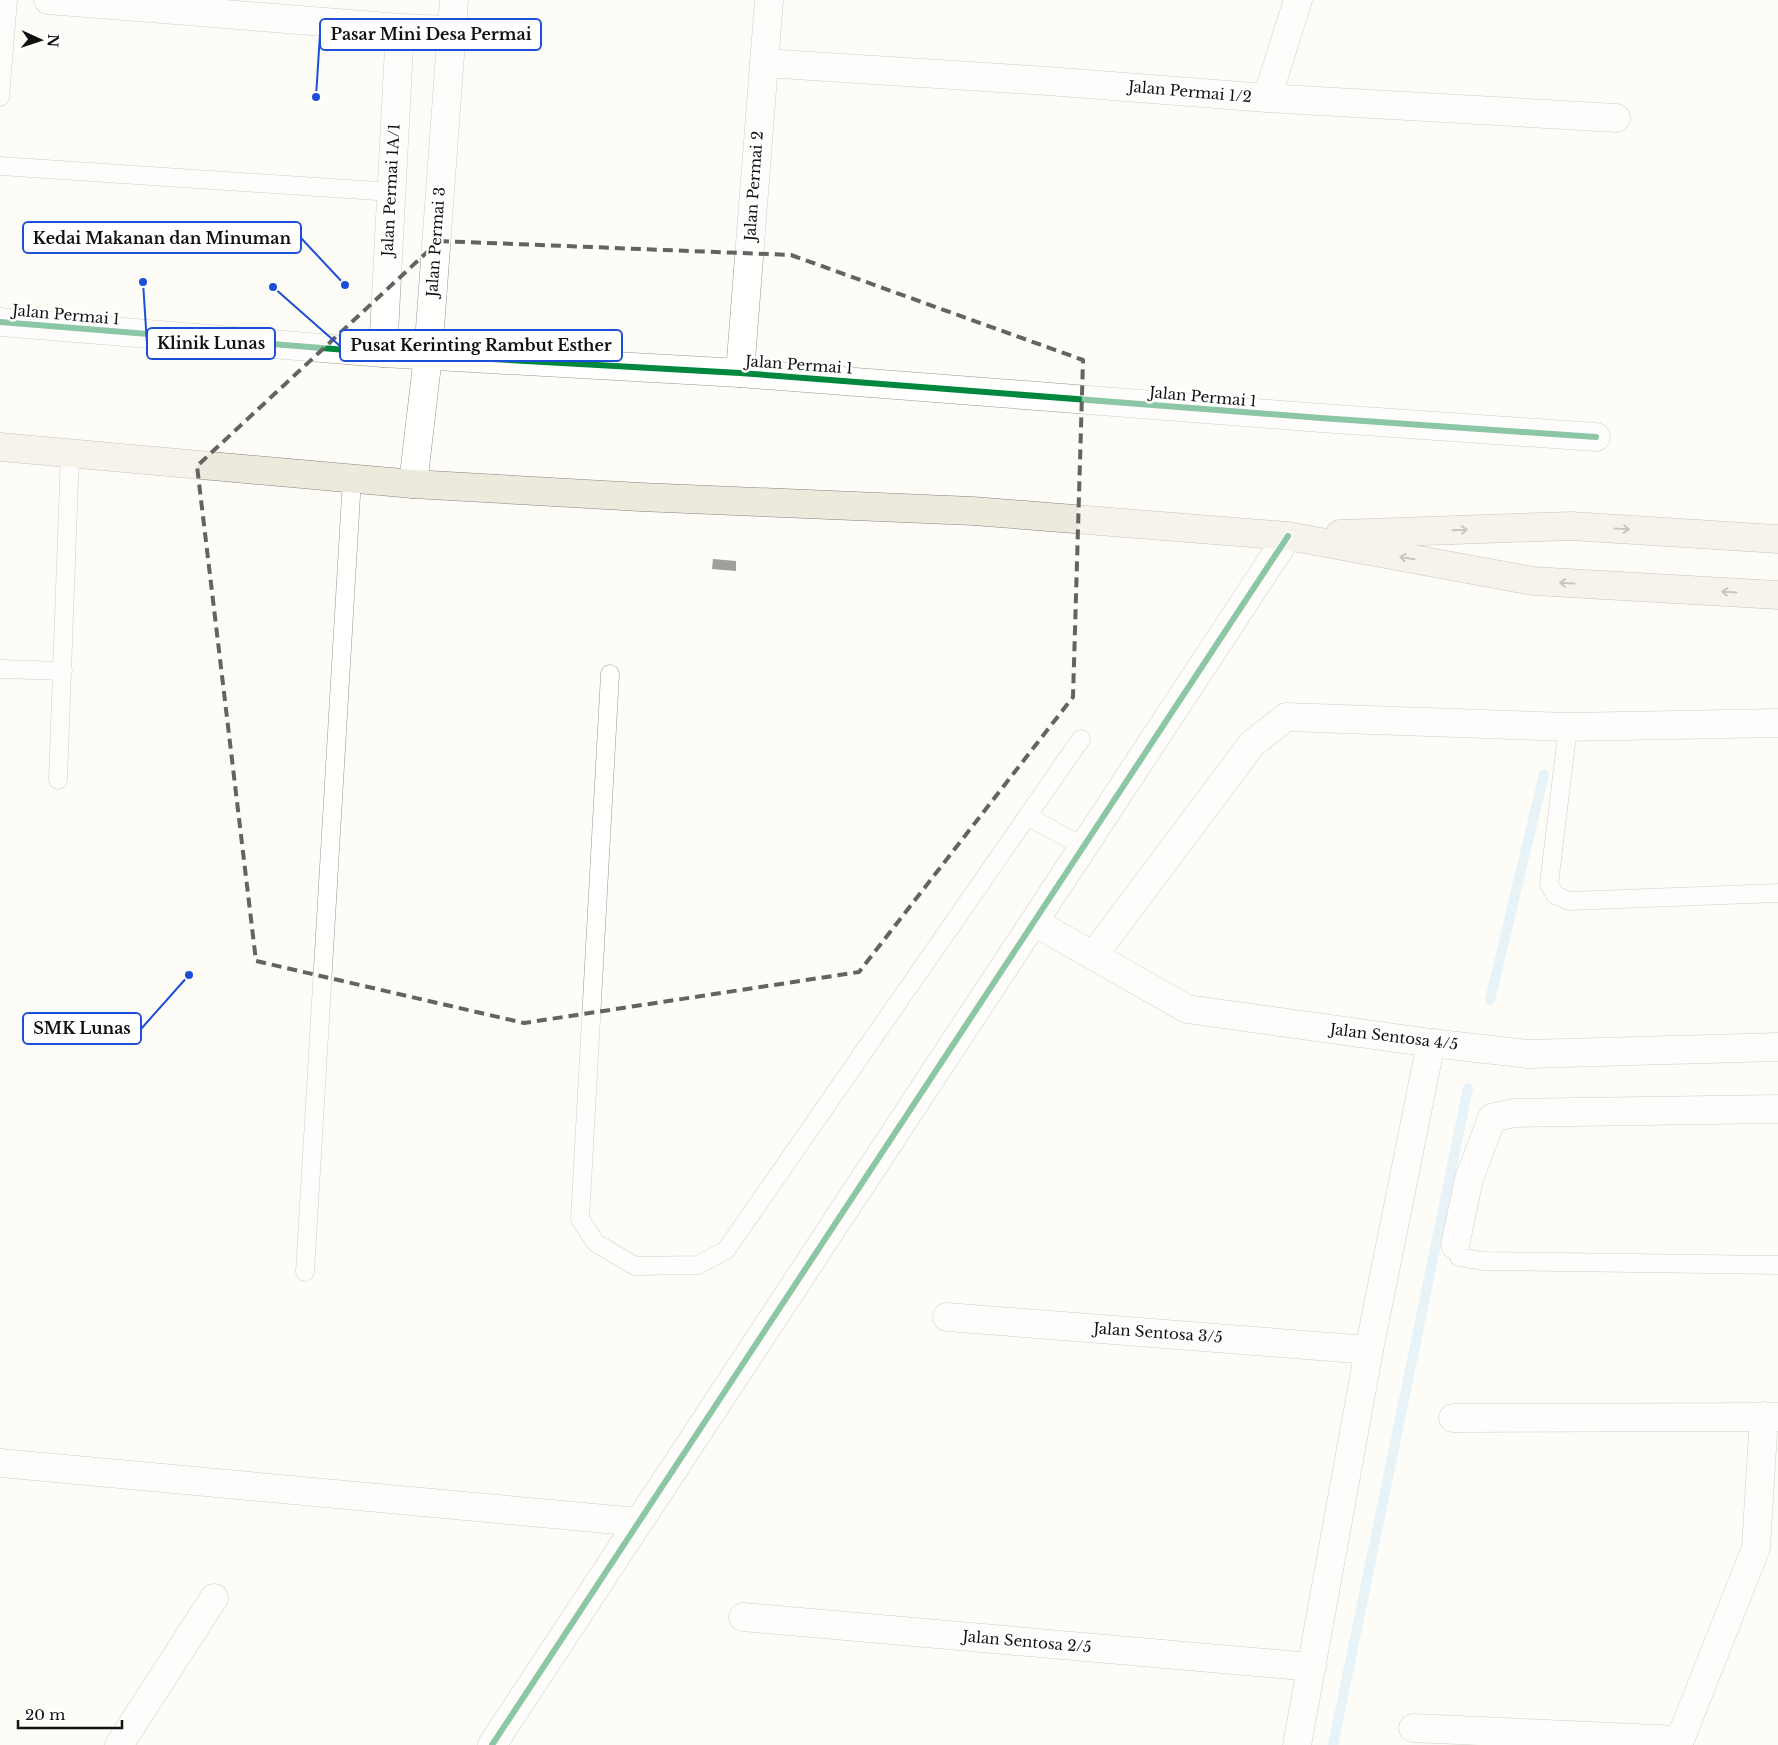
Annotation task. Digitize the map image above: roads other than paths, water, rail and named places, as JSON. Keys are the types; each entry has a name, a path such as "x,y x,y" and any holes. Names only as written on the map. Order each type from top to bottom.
{"main road":[{"path":"0,447 413,484 640,497 973,511 1288,536 1533,581 1778,595"},
{"path":"1288,536 1571,526 1778,538"}],"street":[{"path":"48,0 400,28 452,30"},
{"name":"Jalan Permai 3","path":"413,484 428,356 454,0"},
{"name":"Jalan Permai 2","path":"740,372 769,0"},
{"path":"1267,98 1298,0"},
{"name":"Jalan Permai 1A/1","path":"382,353 400,28"},
{"name":"Jalan Permai 1/2","path":"764,63 1048,80 1267,98 1616,118"},
{"name":"Jalan Permai 1","path":"0,322 382,353 740,372 1322,418 1596,437"},
{"path":"492,1745 1288,536"},
{"path":"1093,956 1252,744 1286,717 1568,728 1778,723"},
{"name":"Jalan Sentosa 4/5","path":"1034,922 1186,1009 1430,1043 1528,1054 1778,1047"},
{"path":"1297,1745 1369,1350 1430,1043"},
{"path":"1455,1244 1468,1179 1492,1118 1514,1113 1778,1109"},
{"name":"Jalan Sentosa 3/5","path":"947,1317 1369,1350"},
{"path":"1413,1728 1678,1742 1756,1548 1771,1417 1452,1418"},
{"path":"0,1463 638,1522"},
{"path":"119,1745 214,1598"},
{"name":"Jalan Sentosa 2/5","path":"743,1617 1312,1667"}],"lane":[{"path":"0,97 8,0"},
{"path":"0,166 392,192"},
{"path":"58,780 70,453"},
{"path":"305,1272 352,479"},
{"path":"0,669 63,671"},
{"path":"610,674 580,1219 596,1243 635,1266 698,1265 726,1250 1081,739"},
{"path":"1568,728 1549,884 1555,895 1569,900 1778,893"},
{"path":"1028,816 1084,847"},
{"path":"1455,1244 1459,1257 1482,1261 1778,1265"}],"waterway":[{"path":"1490,1000 1544,774"},
{"path":"1333,1745 1468,1088"}],"place":[{"name":"Pasar Mini Desa Permai","path":"316,97"},
{"name":"Klinik Lunas","path":"143,282"},
{"name":"Kedai Makanan dan Minuman","path":"345,285"},
{"name":"Pusat Kerinting Rambut Esther","path":"273,287"},
{"name":"SMK Lunas","path":"189,975"}]}
